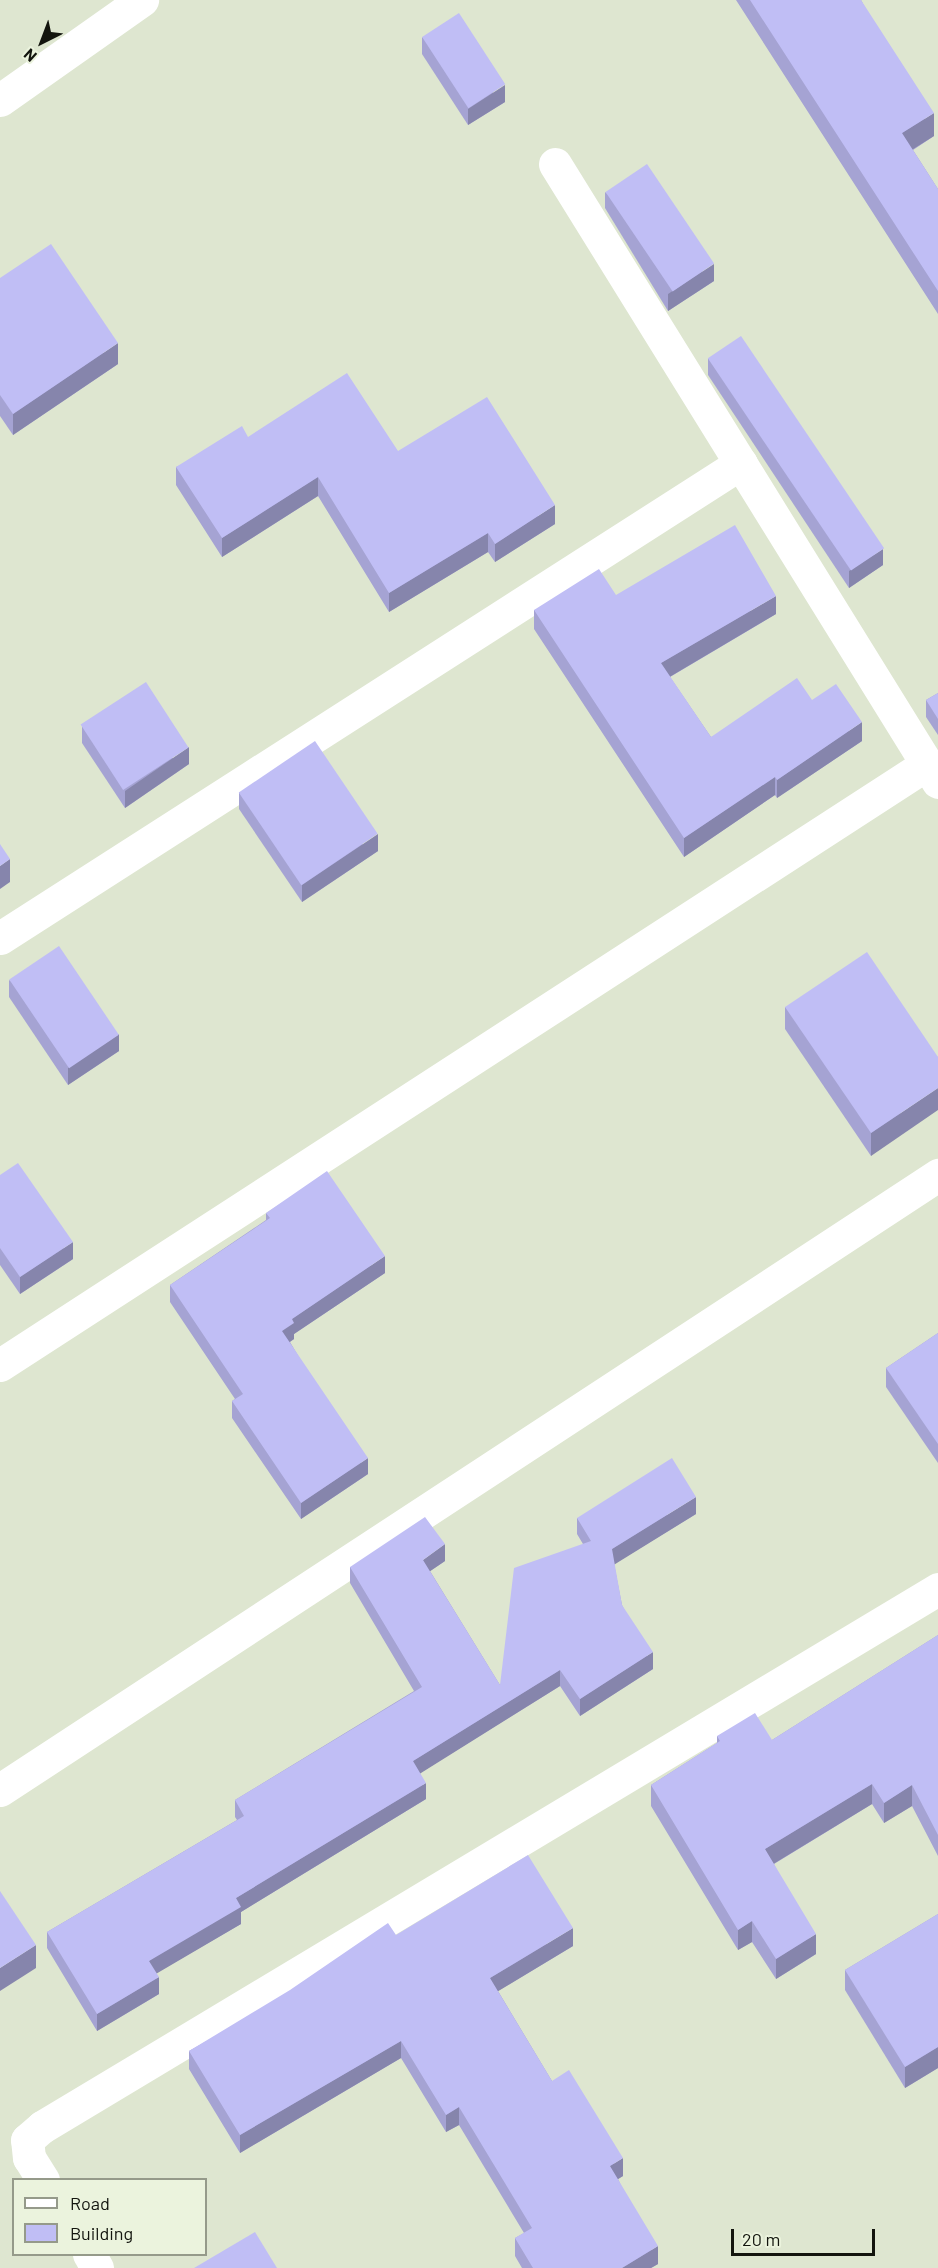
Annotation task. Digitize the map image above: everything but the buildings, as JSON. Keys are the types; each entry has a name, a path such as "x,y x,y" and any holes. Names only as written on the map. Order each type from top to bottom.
{"street":[{"path":"0,100 142,0"},
{"path":"0,1365 932,773 555,164"},
{"path":"0,938 741,463"},
{"path":"0,1790 938,1175"},
{"path":"42,2178 29,2157 27,2140 42,2127 938,1589"}]}
